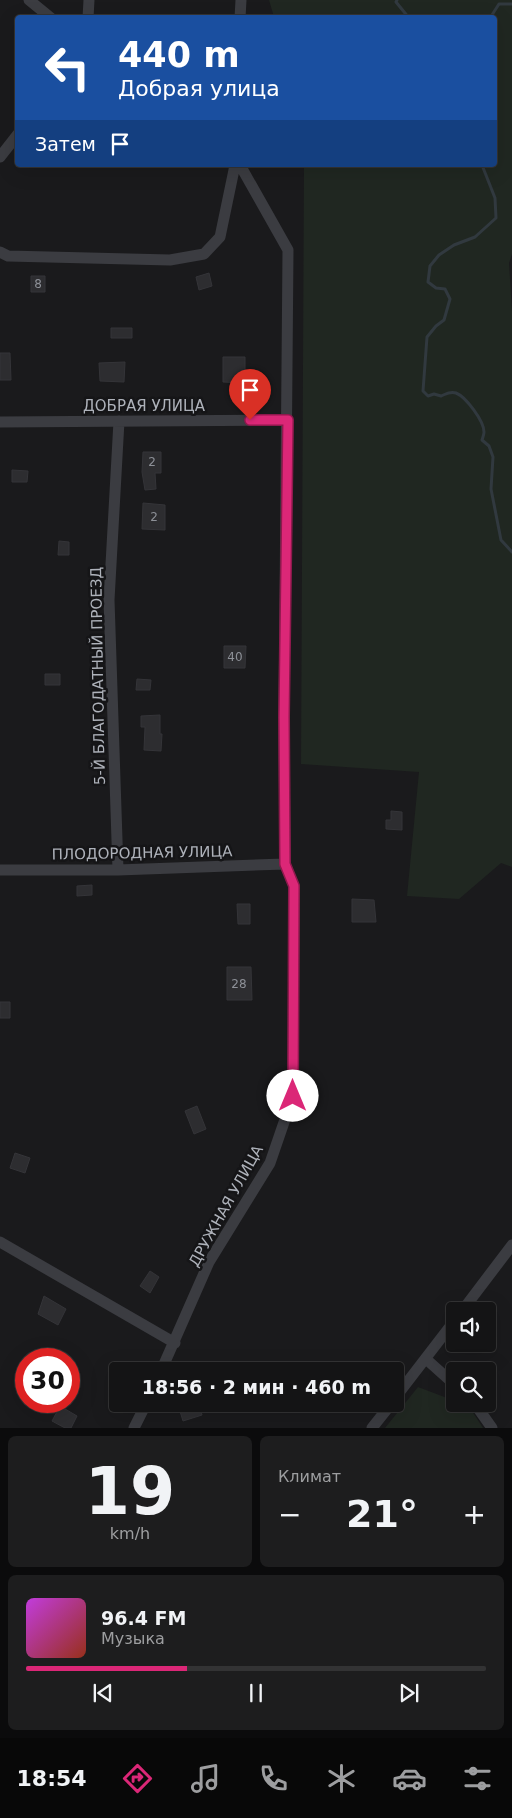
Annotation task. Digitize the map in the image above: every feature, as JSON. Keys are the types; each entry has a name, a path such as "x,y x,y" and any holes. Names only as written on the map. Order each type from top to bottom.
{"street":[{"path":"29,0 47,15"},
{"path":"88,15 89,0"},
{"path":"240,15 241,0"},
{"path":"0,157 15,138"},
{"path":"0,252 8,256 170,260 204,254 220,237 235,167"},
{"name":"ДРУЖНАЯ УЛИЦА","path":"166,1362 209,1262 270,1164 293,1096 294,886 285,864 284,717 288,250 241,167"},
{"name":"ДОБРАЯ УЛИЦА","path":"0,422 288,420"},
{"name":"5-Й БЛАГОДАТНЫЙ ПРОЕЗД","path":"118,870 109,600 119,421"},
{"name":"ПЛОДОРОДНАЯ УЛИЦА","path":"0,870 118,870 285,864"},
{"path":"0,1242 175,1343"},
{"path":"469,1302 512,1245"},
{"path":"404,1387 446,1332"},
{"path":"426,1359 446,1377"},
{"path":"134,1428 142,1412"},
{"path":"372,1428 385,1412"},
{"path":"481,1412 492,1428"}],"shaded area":[{"path":"269,0 512,0 512,254 509,263 512,311 512,867 501,863 459,899 407,896 419,772 301,764 304,167 497,167 497,15 273,15"},
{"path":"418,1387 446,1398 446,1412 473,1412 483,1428 385,1428 398,1412 404,1412 404,1404"}],"building":[{"path":"209,273 212,286 199,290 196,277"},
{"path":"31,276 45,276 45,292 31,292"},
{"path":"111,328 132,328 132,338 111,338"},
{"path":"0,353 10,353 11,380 0,380"},
{"path":"223,357 245,357 245,383 223,382"},
{"path":"125,362 124,382 100,381 99,363"},
{"path":"143,452 161,452 161,473 155,473 156,489 145,490 142,472"},
{"path":"12,470 28,471 27,482 12,482"},
{"path":"143,503 165,505 165,530 142,529"},
{"path":"59,541 69,542 69,555 58,555"},
{"path":"224,646 246,646 245,668 224,668"},
{"path":"45,674 60,674 60,685 45,685"},
{"path":"137,679 151,680 150,690 136,690"},
{"path":"160,715 161,751 144,750 145,727 141,727 141,716"},
{"path":"391,811 402,812 402,830 386,829 386,820 391,820"},
{"path":"92,885 92,895 77,896 77,886"},
{"path":"352,899 374,900 376,922 352,922"},
{"path":"237,904 250,904 250,924 238,924"},
{"path":"227,967 251,967 252,1000 227,1000"},
{"path":"0,1002 10,1002 10,1018 0,1018"},
{"path":"197,1106 206,1129 194,1134 185,1111"},
{"path":"15,1153 30,1158 25,1173 10,1168"},
{"path":"150,1271 159,1277 150,1293 140,1286"},
{"path":"44,1296 66,1309 58,1325 38,1314"},
{"path":"180,1412 201,1412 202,1415 183,1421"},
{"path":"56,1413 72,1413 77,1416 71,1428 65,1428 52,1421"}],"waterway":[{"path":"397,0 396,2 407,15"},
{"path":"492,15 499,4 512,4"},
{"path":"483,167 495,198 496,218 475,237 454,245 439,255 430,266 428,282 436,288 445,289 450,299 444,320 427,337 423,391 428,396 456,393 465,399 478,416 483,427 482,440 489,446 493,457 491,489 501,540 512,552"}],"route":[{"path":"250,420 288,420 284,717 285,864 294,886 293,1096"}]}
